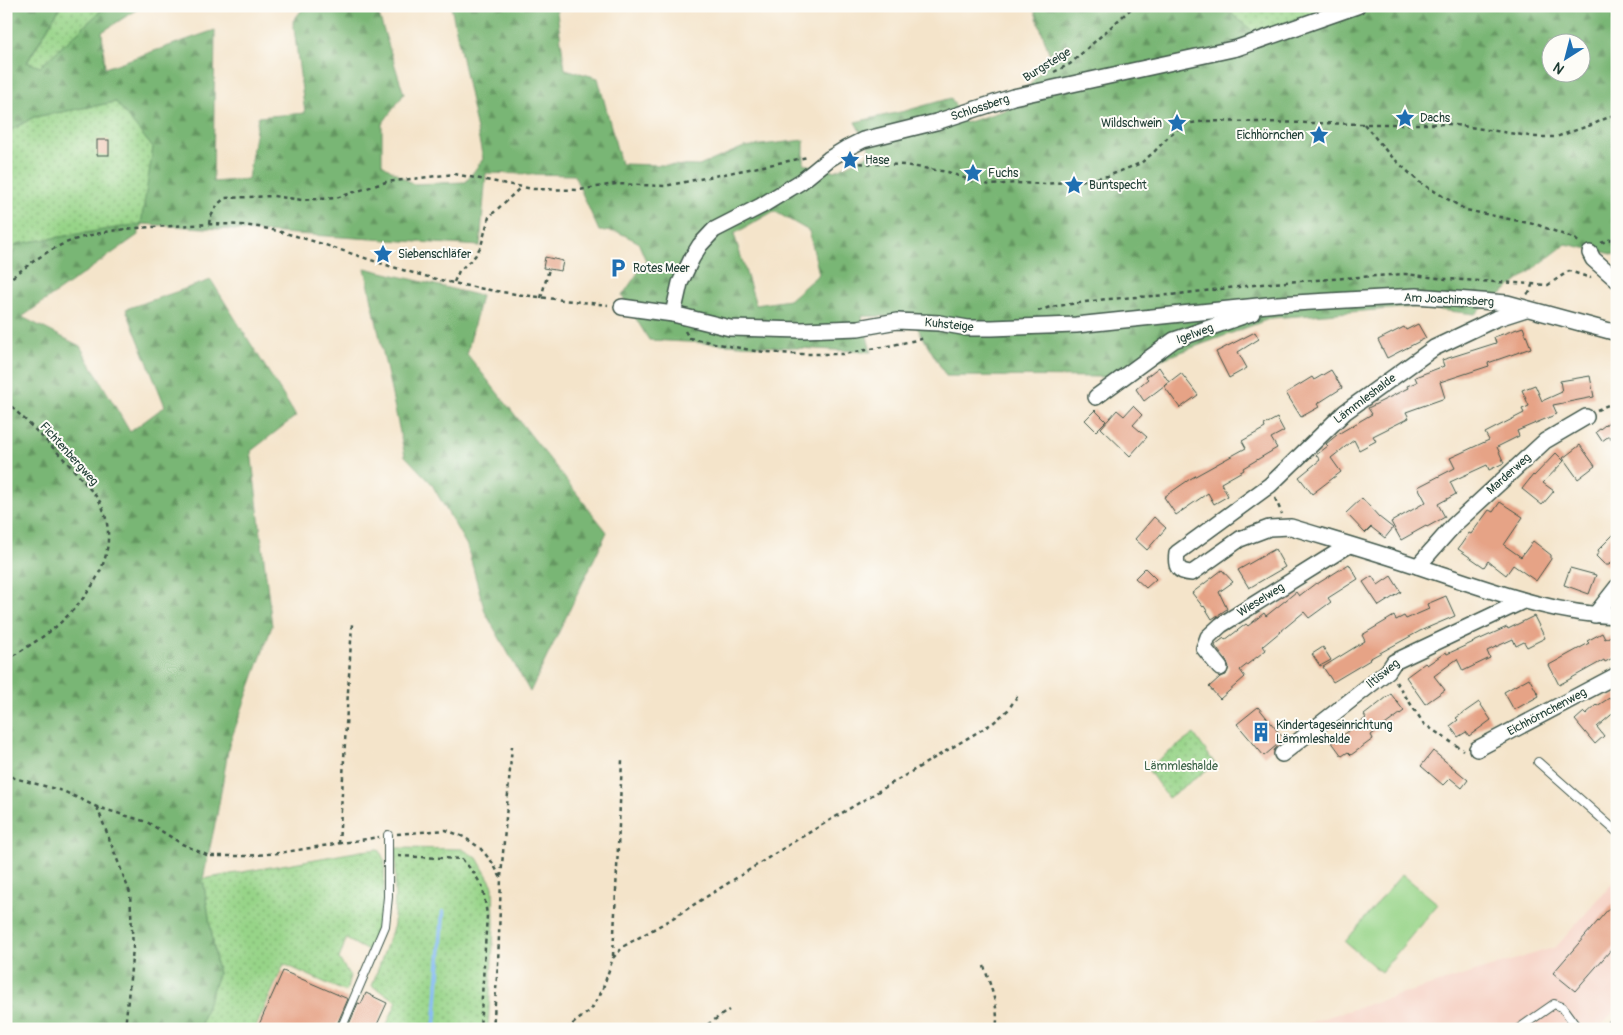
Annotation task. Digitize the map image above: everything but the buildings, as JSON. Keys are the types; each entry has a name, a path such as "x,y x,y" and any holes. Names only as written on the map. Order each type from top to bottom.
{"street":[{"name":"Schlossberg","path":"673,314 680,284 692,258 700,245 714,230 762,206 802,182 830,160 863,140 936,122 1013,97 1237,48 1357,6"},
{"path":"1590,253 1617,280"},
{"name":"Am Joachimsberg","path":"1277,304 1416,296 1507,304 1617,333"},
{"name":"Kuhsteige","path":"622,307 673,314 730,328 802,330 858,328 897,321 939,323 968,328 1076,325 1277,304"},
{"name":"Igelweg","path":"1096,397 1174,340 1277,304"},
{"name":"Lämmleshalde","path":"1526,308 1495,319 1434,348 1344,412 1270,484 1177,553 1176,562 1179,569 1184,573 1192,573 1240,539 1269,528 1291,527 1523,601 1595,615 1617,616"},
{"name":"Marderweg","path":"1418,566 1454,525 1545,441 1586,417"},
{"name":"Wieselweg","path":"1220,668 1204,648 1208,637 1221,625 1349,545"},
{"path":"1595,615 1617,587"},
{"name":"Iltisweg","path":"1282,754 1388,671 1394,662 1523,601"},
{"name":"Eichhörnchenweg","path":"1477,749 1617,675"},
{"path":"1614,1029 1617,1025"}],"lane":[{"path":"1538,762 1617,832"},
{"path":"341,1029 385,926 388,897 388,835"},
{"path":"1518,1029 1554,1004 1562,1007 1578,1029"}],"path":[{"name":"Burgsteige","path":"1047,76 1070,64 1134,6"},
{"path":"209,224 210,218 218,204 225,198 273,196 302,200 336,198 386,182 454,174 533,189 579,190 615,184 665,186 816,155 839,162 904,164 948,172 972,182 990,185 1016,183 1045,184 1108,176 1141,163 1171,134 1185,124 1206,121 1449,124 1536,137 1556,136 1594,124 1617,113"},
{"path":"1364,124 1388,153 1418,182 1466,210 1538,225 1575,239 1590,253"},
{"path":"453,283 459,272 482,246 489,217 520,188"},
{"path":"6,282 39,257 77,238 116,230 209,224 271,230 422,276 453,283 541,298 622,307"},
{"path":"541,298 549,269"},
{"name":"Fichtenbergweg","path":"6,401 66,460 101,503 108,527 107,552 101,572 90,589 58,624 6,661"},
{"path":"1586,417 1608,405 1617,404"},
{"path":"1270,484 1287,527"},
{"path":"339,844 352,624"},
{"path":"1388,671 1424,724 1468,754 1477,749"},
{"path":"613,958 624,946 993,723 1008,710 1018,695"},
{"path":"493,1029 498,964 501,878 512,746"},
{"path":"566,1029 591,1010 602,991 613,958 622,760"},
{"path":"6,771 14,778 63,791 97,807 147,822 182,844 209,856 246,856 279,853 388,835 446,830 464,837 480,848 492,862 501,878"},
{"path":"97,807 130,893 133,948 124,1029"},
{"path":"388,855 462,860 474,873 483,888 487,915 480,1029"},
{"path":"984,966 998,1021 996,1029"},
{"path":"701,1029 729,1010"}],"shaded area":[{"path":"1617,878 1617,1007 1599,1029 1288,1029 1556,947"}],"green space":[{"path":"6,6 61,6 27,62 40,67 106,6 142,6 102,32 105,68 215,30 213,182 248,179 258,117 305,113 293,21 305,6 376,6 404,94 382,124 382,164 413,184 466,182 483,159 451,6 556,6 565,69 598,78 621,164 699,166 744,147 804,140 804,164 835,171 872,153 855,122 951,98 965,123 1012,108 1051,58 1033,6 1222,6 1255,33 1334,6 1617,6 1617,255 1566,244 1475,314 1415,307 1272,318 1114,377 946,376 911,317 862,316 871,352 649,340 622,296 646,261 638,242 618,232 599,231 574,175 486,173 480,246 142,224 138,235 22,317 80,346 130,432 165,406 126,309 211,280 296,416 251,451 272,626 229,745 217,815 203,879 218,974 199,1029 6,1029 6,284 16,244 141,224 153,148 116,102 34,117 6,133","holes":["774,211 809,231 819,274 789,300 756,305 734,234"]},
{"path":"61,6 106,6 40,67 27,63"},
{"path":"1222,6 1334,6 1255,34"},
{"path":"116,102 153,148 142,224 17,244 6,284 6,133 34,117"},
{"path":"365,268 481,296 467,354 607,532 530,692 485,612 467,546 431,483 405,456"},
{"name":"Lämmleshalde","path":"1194,734 1215,764 1168,798 1147,768"},
{"path":"396,848 462,849 477,858 493,886 494,925 488,1029 385,1029 397,1001 372,986 394,925"},
{"path":"379,849 385,862 383,910 370,952 346,939 339,959 350,976 346,992 284,964 255,1029 199,1029 218,974 203,879"},
{"path":"1402,874 1438,904 1381,972 1345,942"}],"waterway":[{"path":"429,1029 435,1024 443,912"}],"place":[{"name":"Dachs","path":"1405,118"},
{"name":"Wildschwein","path":"1177,123"},
{"name":"Eichhörnchen","path":"1319,135"},
{"name":"Hase","path":"850,160"},
{"name":"Fuchs","path":"973,173"},
{"name":"Buntspecht","path":"1074,185"},
{"name":"Siebenschläfer","path":"383,254"},
{"name":"Rotes Meer","path":"618,268"},
{"name":"Kindertageseinrichtung Lämmleshalde","path":"1261,732"}]}
